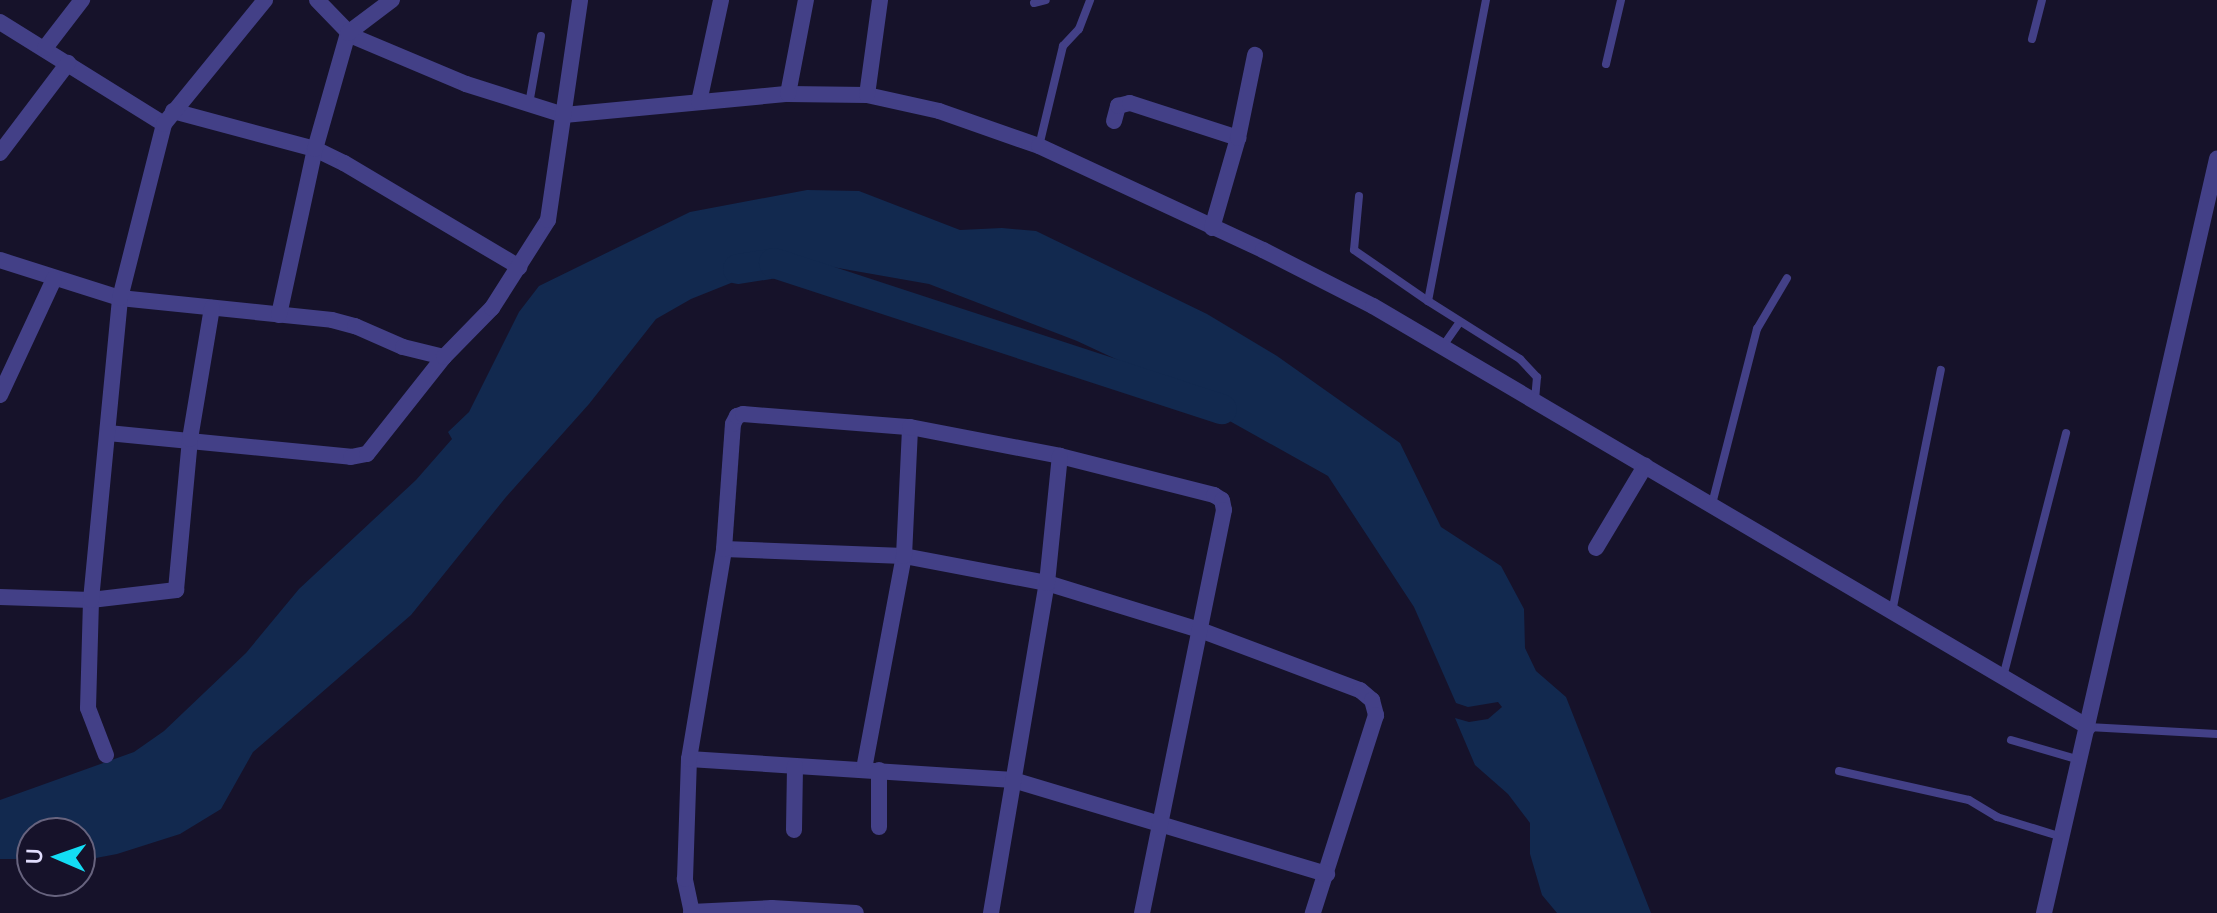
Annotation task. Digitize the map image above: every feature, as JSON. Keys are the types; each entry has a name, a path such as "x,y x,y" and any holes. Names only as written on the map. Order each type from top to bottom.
{"street":[{"path":"45,48 82,0"},
{"path":"106,755 88,708 91,600 120,298 169,117 265,0"},
{"path":"317,0 348,33 466,84 564,115 788,94 867,95 939,111 1039,146 1339,288 1535,399 2088,727"},
{"path":"279,315 315,149 348,33 392,0"},
{"path":"108,433 351,457 367,454 444,357 492,308 548,220 580,0"},
{"path":"699,102 721,0"},
{"path":"788,94 806,0"},
{"path":"867,95 880,0"},
{"path":"0,22 68,63 169,117 315,149 519,267"},
{"path":"1212,228 1238,138 1255,55"},
{"path":"0,153 68,63"},
{"path":"1114,121 1118,106 1130,103 1238,138"},
{"path":"2044,913 2217,159"},
{"path":"0,260 120,298 355,326 403,347 444,357"},
{"path":"0,395 54,279"},
{"path":"0,597 91,600 176,590 190,439 212,308"},
{"path":"856,913 692,913 685,879 689,759 724,549 733,424 737,416 910,427 1060,456 1214,495 1222,500 1224,510 1142,913"},
{"path":"879,827 872,770 904,556 910,427"},
{"path":"991,913 1047,583 1060,456"},
{"path":"1596,548 1645,466"},
{"path":"724,549 904,556 1047,583 1200,630 1360,690 1372,700 1376,715 1313,913"},
{"path":"689,759 1013,780 1159,821 1327,874"},
{"path":"794,830 795,766"}],"lane":[{"path":"1034,3 1046,0"},
{"path":"1039,146 1063,46 1079,29 1090,0"},
{"path":"1428,301 1486,0"},
{"path":"1606,64 1621,0"},
{"path":"2032,39 2042,0"},
{"path":"529,104 541,36"},
{"path":"1359,196 1354,250 1532,370 1538,384 1535,399"},
{"path":"1712,504 1757,329 1787,278"},
{"path":"1443,346 1460,322"},
{"path":"1892,612 1941,370"},
{"path":"2003,677 2066,433"},
{"path":"2088,727 2217,734"},
{"path":"2011,740 2080,760"},
{"path":"1839,771 1969,800 1997,817 2063,838"}],"water":[{"path":"807,190 859,191 960,230 1002,228 1036,231 1207,314 1277,356 1400,443 1441,527 1501,566 1524,609 1525,648 1536,671 1566,697 1651,913 1557,913 1542,895 1530,854 1530,823 1508,794 1475,765 1455,718 1469,722 1488,719 1502,707 1498,702 1468,707 1456,703 1414,607 1328,476 1135,368 1077,341 929,284 821,265 778,264 691,299 656,319 589,404 506,497 411,615 253,752 221,809 180,834 96,858 96,817 16,817 16,859 0,859 0,800 134,752 164,731 246,653 299,589 416,480 452,439 448,432 469,412 519,312 539,286 690,212"}],"waterway":[{"path":"738,269 774,263 1222,409"}]}
